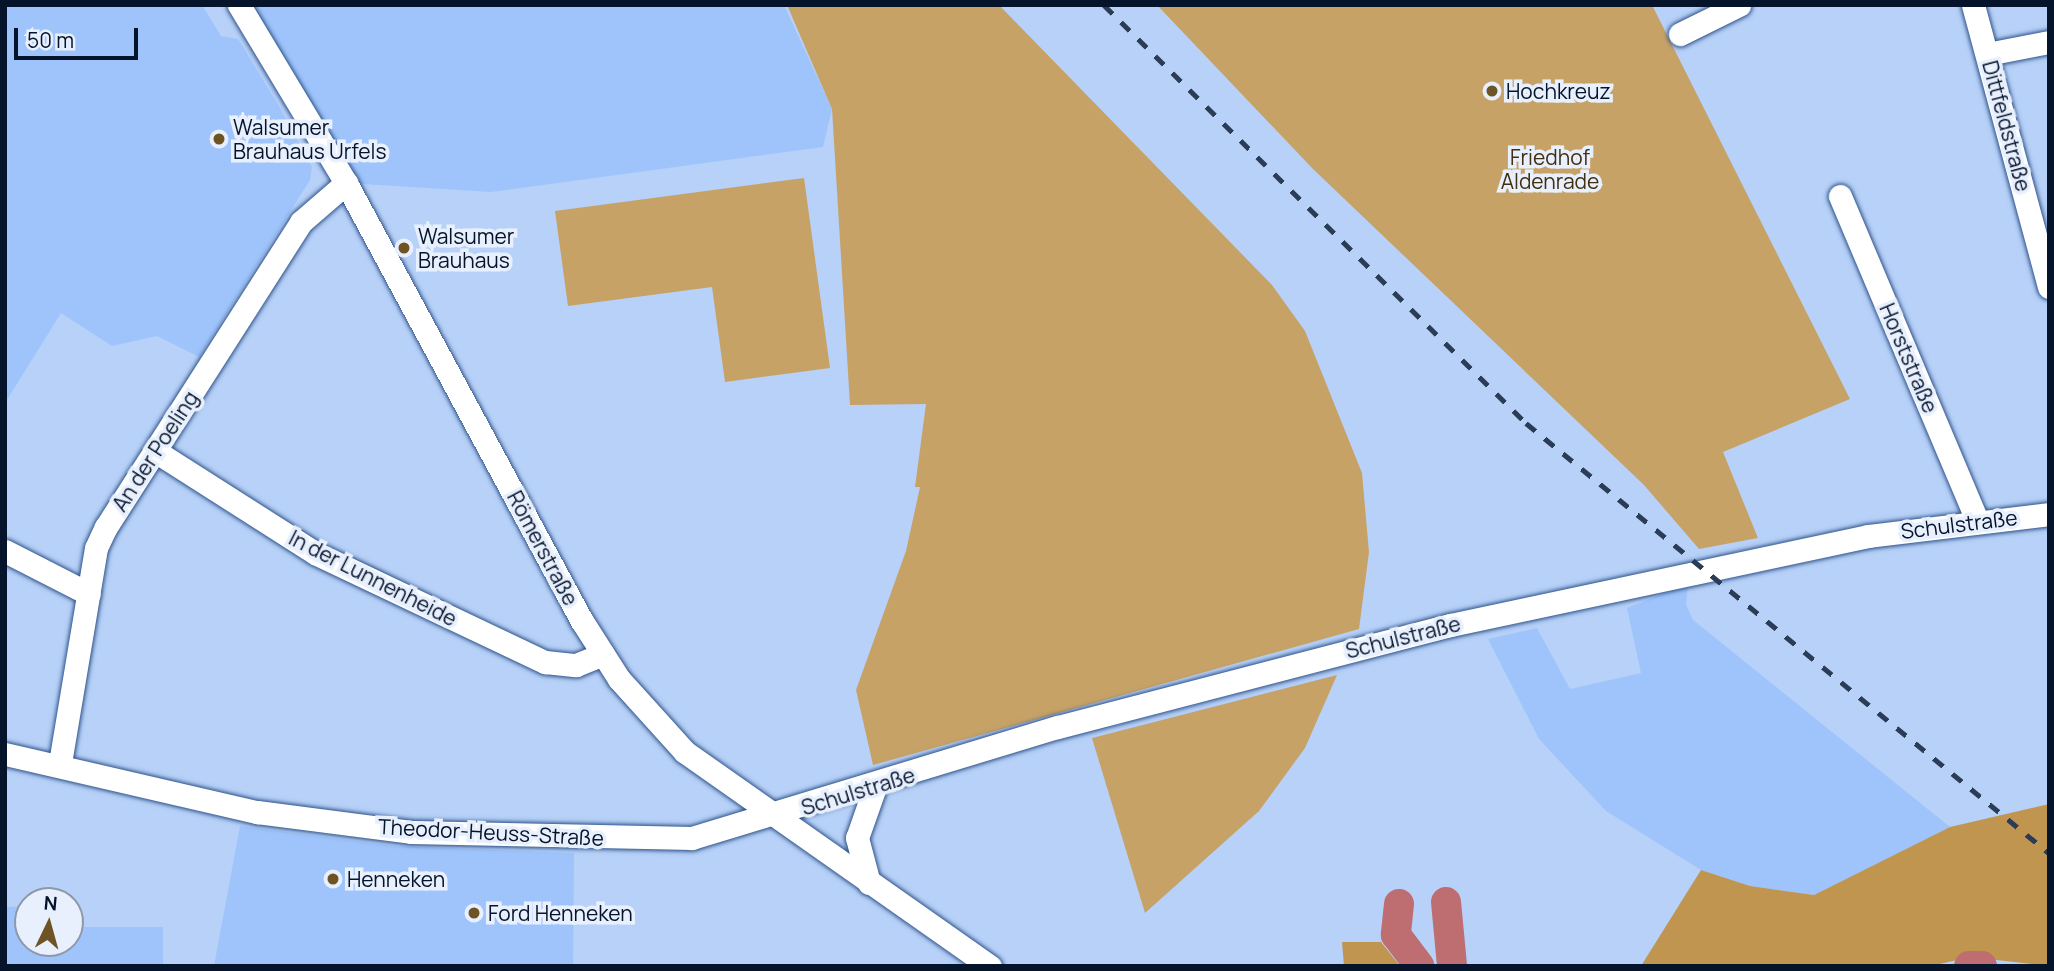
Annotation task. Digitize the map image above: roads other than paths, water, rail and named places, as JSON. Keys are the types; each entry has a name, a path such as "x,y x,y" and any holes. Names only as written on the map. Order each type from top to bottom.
{"street":[{"name":"Römerstraße","path":"239,5 346,183 603,654 685,752 771,816 990,966"},
{"path":"1680,34 1739,5"},
{"name":"Dittfeldstraße","path":"1973,5 2046,260 2049,287"},
{"path":"1987,54 2049,42"},
{"name":"An der Poeling","path":"60,763 89,593 106,527 301,222 346,183"},
{"name":"Horststraße","path":"1840,196 1977,521"},
{"name":"In der Lunnenheide","path":"155,451 315,553 545,662 576,665 603,654"},
{"name":"Schulstraße","path":"771,816 875,787 1058,727 1450,625 1868,536 2049,514"},
{"path":"5,551 89,593"},
{"name":"Theodor-Heuss-Straße","path":"5,754 60,763 257,812 425,833 692,838 771,816"},
{"path":"869,883 857,838 875,787"}],"waterway":[{"path":"1446,902 1452,966"},
{"path":"1399,904 1396,935 1419,966"},
{"path":"1969,966 1982,966"}],"railway":[{"path":"1104,5 1526,423 2049,853"}],"place":[{"name":"Hochkreuz","path":"1492,91"},
{"name":"Walsumer Brauhaus Urfels","path":"219,139"},
{"name":"Walsumer Brauhaus","path":"404,248"},
{"name":"Henneken","path":"333,879"},
{"name":"Ford Henneken","path":"474,913"}],"park label":[{"name":"Friedhof Aldenrade","path":"1550,169"}]}
